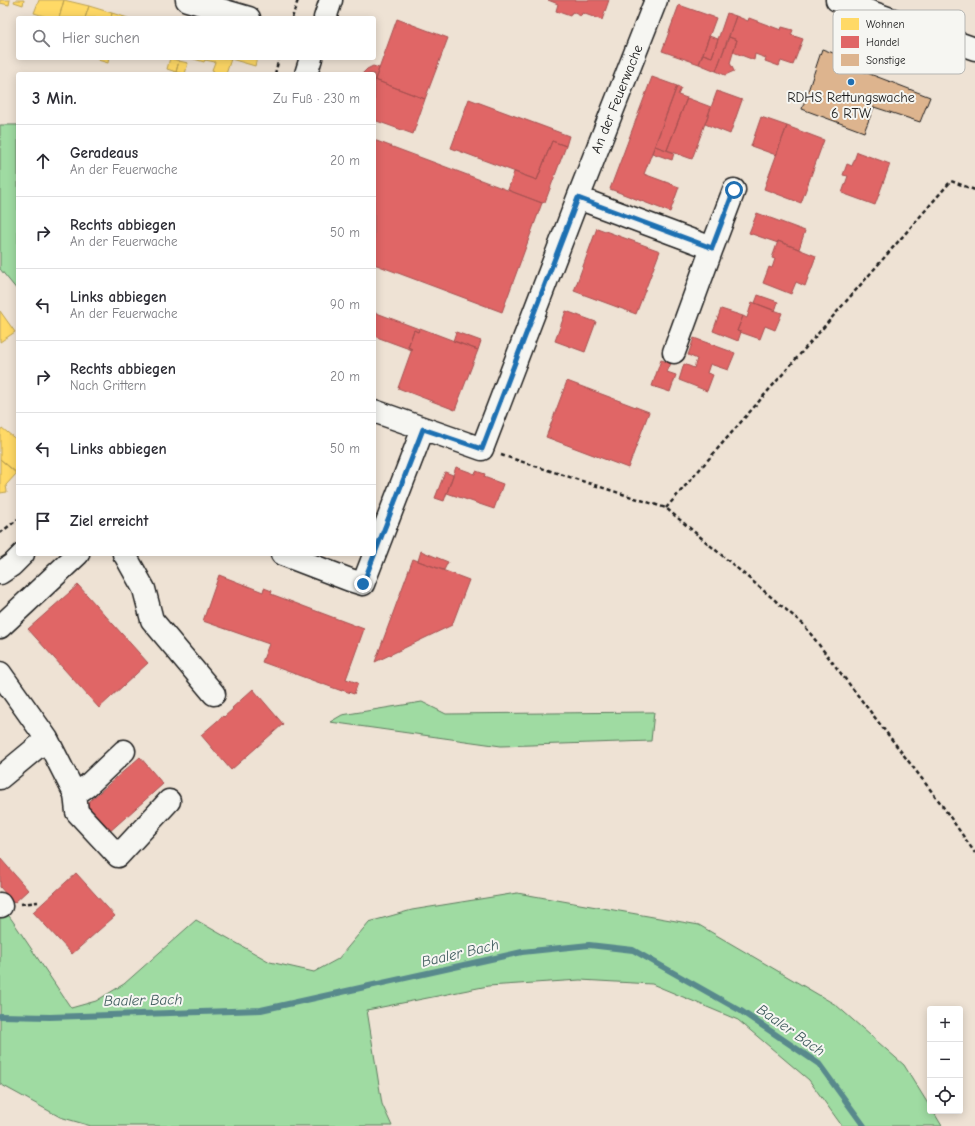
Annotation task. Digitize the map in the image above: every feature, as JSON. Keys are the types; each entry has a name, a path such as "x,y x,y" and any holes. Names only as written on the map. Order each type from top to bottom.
{"street":[{"path":"187,0 241,16"},
{"path":"326,16 331,0"},
{"name":"An der Feuerwache","path":"482,449 656,0"},
{"path":"838,0 866,10"},
{"path":"965,45 975,49"},
{"path":"307,72 310,60"},
{"path":"674,352 734,190"},
{"path":"578,198 712,248"},
{"path":"376,412 482,449"},
{"path":"376,550 423,429"},
{"path":"0,573 12,565 21,556"},
{"path":"0,627 76,556"},
{"path":"126,556 144,589 152,620 214,694"},
{"path":"294,556 312,559 363,584 374,556"},
{"path":"0,673 47,739 75,794 77,812 118,856 169,801"},
{"path":"0,778 47,739"},
{"path":"75,794 87,786 124,751"}],"path":[{"path":"293,16 298,0"},
{"path":"276,72 278,60"},
{"path":"666,508 951,181 975,190"},
{"path":"482,449 666,508 803,624 939,801 975,853"},
{"path":"0,533 16,521"}],"green space":[{"path":"0,125 16,125 16,289 0,269"},
{"path":"422,702 446,714 654,712 651,741 501,746 330,722 342,715"},
{"path":"517,893 699,925 836,1005 904,1065 927,1102 927,1114 935,1114 942,1126 842,1126 809,1080 738,1020 652,984 580,980 488,986 367,1010 382,1104 392,1126 91,1126 60,1117 0,1084 0,904 71,1008 96,1001 124,984 196,920 270,962 314,972 338,959 369,922 412,910"}],"building: Wohnen":[{"path":"0,0 10,0 9,5 0,3"},
{"path":"15,0 24,0 23,5 14,2"},
{"path":"39,0 64,0 60,16 44,16 34,13"},
{"path":"64,0 89,6 86,16 60,16"},
{"path":"89,6 112,13 111,16 86,16"},
{"path":"112,13 122,16 111,16"},
{"path":"98,60 109,60 108,63"},
{"path":"169,60 179,61 176,72 167,69"},
{"path":"205,60 231,60 227,72 214,72 212,70 215,62"},
{"path":"234,60 256,60 255,66"},
{"path":"179,61 188,63 186,72 176,72"},
{"path":"0,311 15,332 0,342"},
{"path":"2,428 16,439 16,473 0,459 0,431"},
{"path":"0,459 16,472 16,474 6,485 7,492 0,493"}],"building: Handel":[{"path":"548,0 609,0 602,20 582,13 581,16 572,12 570,16 556,11 558,4"},
{"path":"679,5 716,18 699,64 662,51"},
{"path":"727,13 736,16 716,71 699,64 703,54 712,57"},
{"path":"736,16 748,21 749,18 781,30 782,27 793,30 791,35 803,39 793,65 781,61 779,66 765,61 766,58 755,54 754,60 733,52 737,40 729,37"},
{"path":"397,19 448,38 425,99 376,80"},
{"path":"709,36 718,39 712,57 703,54"},
{"path":"729,37 737,40 730,63 734,71 725,75 716,71"},
{"path":"373,66 379,68 376,76 376,72 364,72"},
{"path":"652,77 677,86 644,174 679,187 670,212 610,189"},
{"path":"376,80 425,99 413,134 376,121"},
{"path":"677,86 681,88 678,95 687,98 667,150 655,146"},
{"path":"717,91 742,100 730,134 705,124"},
{"path":"687,98 711,107 692,159 667,150"},
{"path":"469,99 569,136 566,146 552,141 537,180 451,148"},
{"path":"761,117 787,126 776,155 751,146"},
{"path":"787,126 824,140 801,203 764,189"},
{"path":"376,141 542,203 502,312 376,265"},
{"path":"552,141 566,146 545,202 542,203 508,190 514,172 537,180"},
{"path":"655,146 674,153 672,160 652,153"},
{"path":"857,152 890,164 875,205 842,193 848,176 843,175 847,164 852,166"},
{"path":"757,213 805,231 799,249 778,241 778,243 749,233"},
{"path":"597,228 660,251 636,314 574,291"},
{"path":"778,241 816,256 805,286 796,282 791,294 763,283 769,267 772,268 775,259 772,258"},
{"path":"758,295 778,302 775,311 755,303"},
{"path":"752,302 782,313 775,330 765,326 760,339 737,331 743,316 747,318"},
{"path":"721,309 743,316 737,331 741,332 738,341 713,331"},
{"path":"566,311 596,322 585,352 555,341"},
{"path":"376,313 419,329 418,332 414,330 408,347 412,350 376,337"},
{"path":"420,328 478,350 455,410 398,388 412,349 408,347 414,330 418,332"},
{"path":"456,332 481,341 478,350 453,341"},
{"path":"694,338 735,353 728,370 710,364 707,373 713,375 707,391 679,380 684,364 694,368 697,359 688,355"},
{"path":"661,360 671,363 667,372 676,375 670,392 652,386"},
{"path":"567,381 649,412 628,468 546,437"},
{"path":"456,467 475,474 476,471 485,474 484,477 503,484 494,509 447,493"},
{"path":"445,472 453,475 444,501 435,498"},
{"path":"421,551 448,562 444,570 418,561"},
{"path":"413,559 469,580 452,625 375,662"},
{"path":"219,575 263,592 264,588 272,591 271,594 364,629 346,679 358,683 354,694 262,662 269,644 203,621"},
{"path":"78,585 148,663 99,708 28,629"},
{"path":"253,689 283,724 231,770 201,735 223,716 224,717"},
{"path":"140,757 163,784 108,833 84,806"},
{"path":"0,858 28,890 14,903 0,887"},
{"path":"76,873 115,916 72,954 33,912"}],"building: Sonstige":[{"name":"RDHS Rettungswache 6 RTW","path":"822,49 833,53 833,74 870,74 930,97 920,122 874,107 864,132 802,109"}],"waterway":[{"name":"Baaler Bach","path":"0,1016 50,1017 261,1010 522,952 589,945 633,950 741,1011 819,1064 864,1126"}],"place":[{"name":"RDHS Rettungswache 6 RTW","path":"851,82"}],"route":[{"path":"363,584 423,429 482,449 578,198 712,248 734,190"}]}
